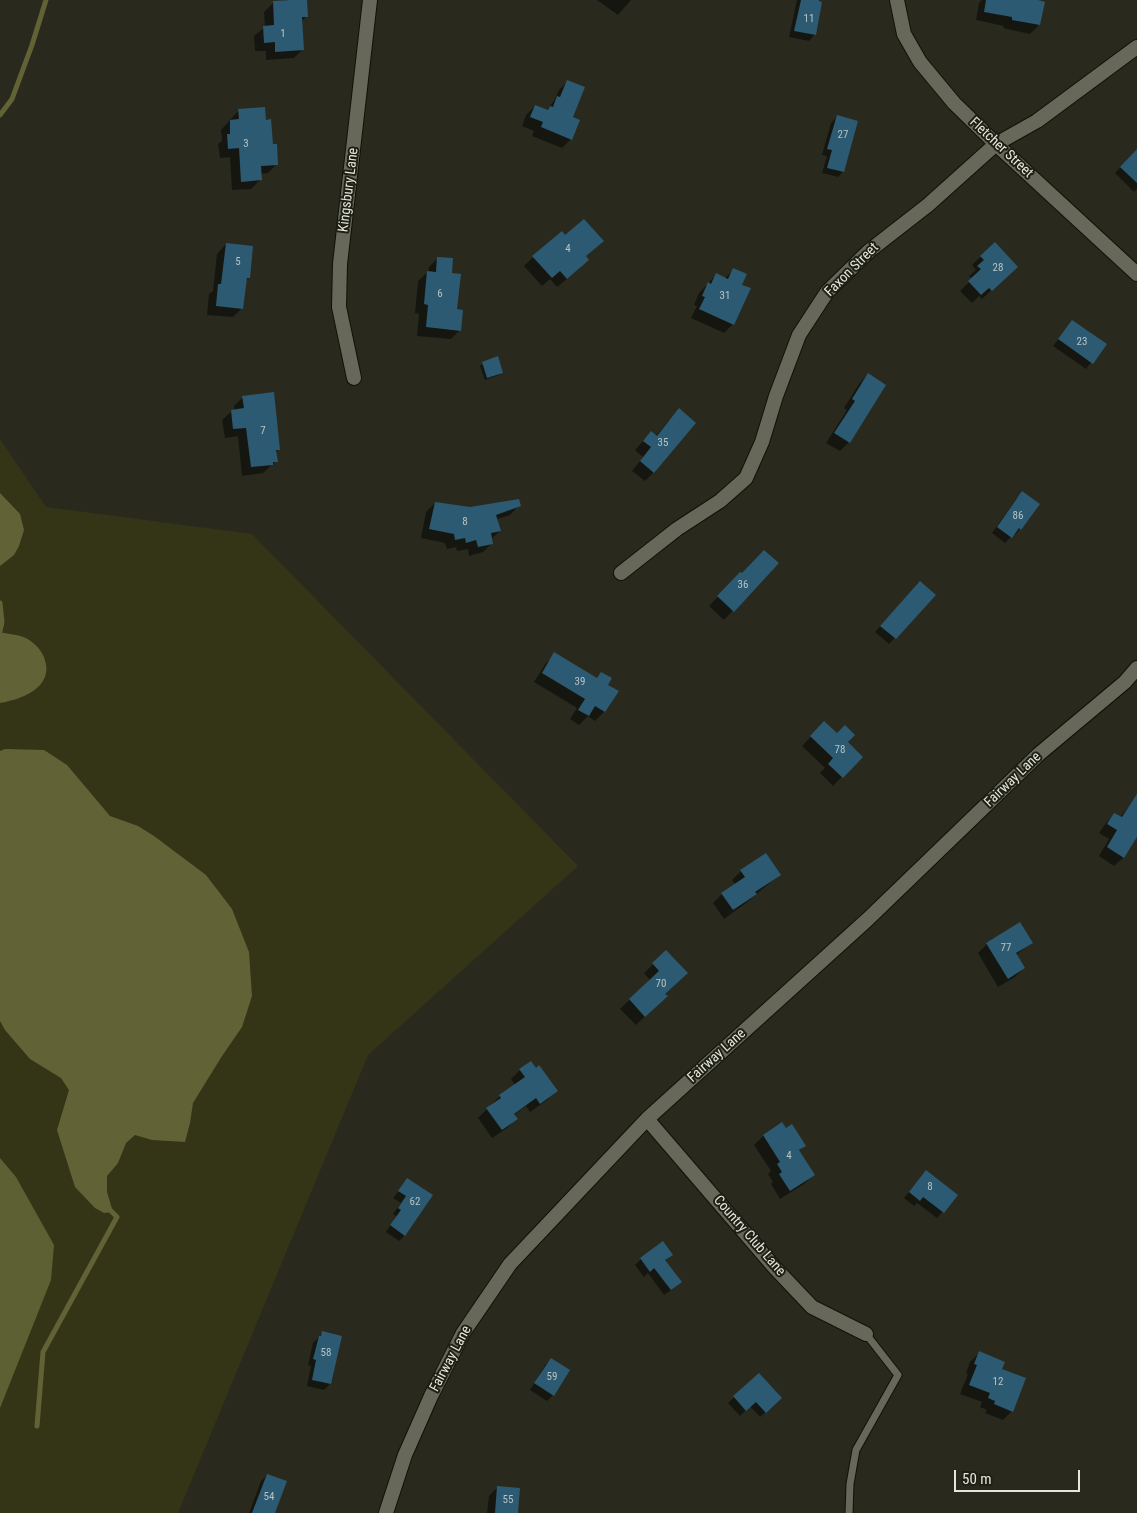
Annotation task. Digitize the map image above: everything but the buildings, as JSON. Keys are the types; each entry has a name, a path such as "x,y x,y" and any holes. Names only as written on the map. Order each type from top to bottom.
{"street":[{"name":"Kingsbury Lane","path":"354,378 339,307 340,264 370,0"},
{"name":"Fletcher Street","path":"897,0 904,34 920,62 954,103 1137,274"},
{"name":"Faxon Street","path":"621,573 677,529 720,501 746,478 762,442 776,396 799,335 828,292 869,251 928,205 996,144 1037,121 1137,47"},
{"name":"Fairway Lane","path":"386,1513 405,1455 431,1396 463,1333 510,1264 647,1119 868,919 1039,754 1125,682 1137,668"},
{"name":"Country Club Lane","path":"647,1119 775,1268 812,1307 866,1334"}],"lane":[{"path":"849,1513 850,1484 856,1450 898,1374 866,1334"}],"shaded area":[{"path":"0,439 46,507 252,534 578,866 368,1055 178,1513 0,1513"},
{"path":"0,493 20,514 24,530 14,555 0,566"},
{"path":"0,632 26,638 37,646 43,655 46,675 36,689 28,694 0,703"},
{"path":"5,749 44,750 67,765 110,816 138,826 206,875 232,909 249,952 252,996 242,1027 193,1103 185,1142 152,1140 135,1135 126,1143 118,1163 107,1176 107,1192 113,1212 104,1213 95,1208 75,1187 57,1130 69,1090 61,1078 30,1059 5,1030 0,1021 0,751"},
{"path":"0,1158 16,1177 54,1245 51,1280 0,1408"}],"waterway":[{"path":"0,115 12,99 46,0"},
{"path":"0,603 2,622 0,631"},
{"path":"37,1426 43,1352 117,1217 109,1209"}]}
